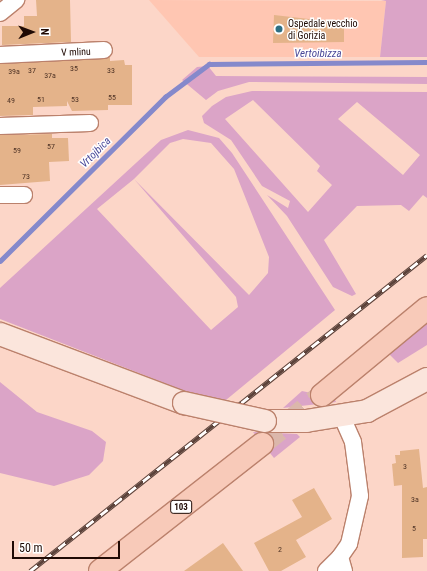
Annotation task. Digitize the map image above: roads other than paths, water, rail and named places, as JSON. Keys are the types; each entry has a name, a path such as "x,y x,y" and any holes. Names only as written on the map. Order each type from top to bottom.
{"main road":[{"path":"322,395 427,308"},
{"name":"103","path":"100,571 262,444"}],"street":[{"path":"0,13 16,0"},
{"name":"V mlinu","path":"0,55 104,50"},
{"path":"0,126 90,123"},
{"path":"0,195 24,195"},
{"path":"0,334 184,403 265,421 342,417 381,405 427,380"},
{"path":"326,571 342,564 349,544 360,496 358,465 342,417"}],"waterway":[{"name":"Vrtojbica","path":"0,261 165,97 209,64 427,62"}],"tunnel":[{"path":"262,444 322,395"}],"railway":[{"path":"30,571 427,255"}],"place":[{"name":"Ospedale vecchio di Gorizia","path":"279,29"}],"water label":[{"name":"Vertoibizza","path":"318,54"}]}
